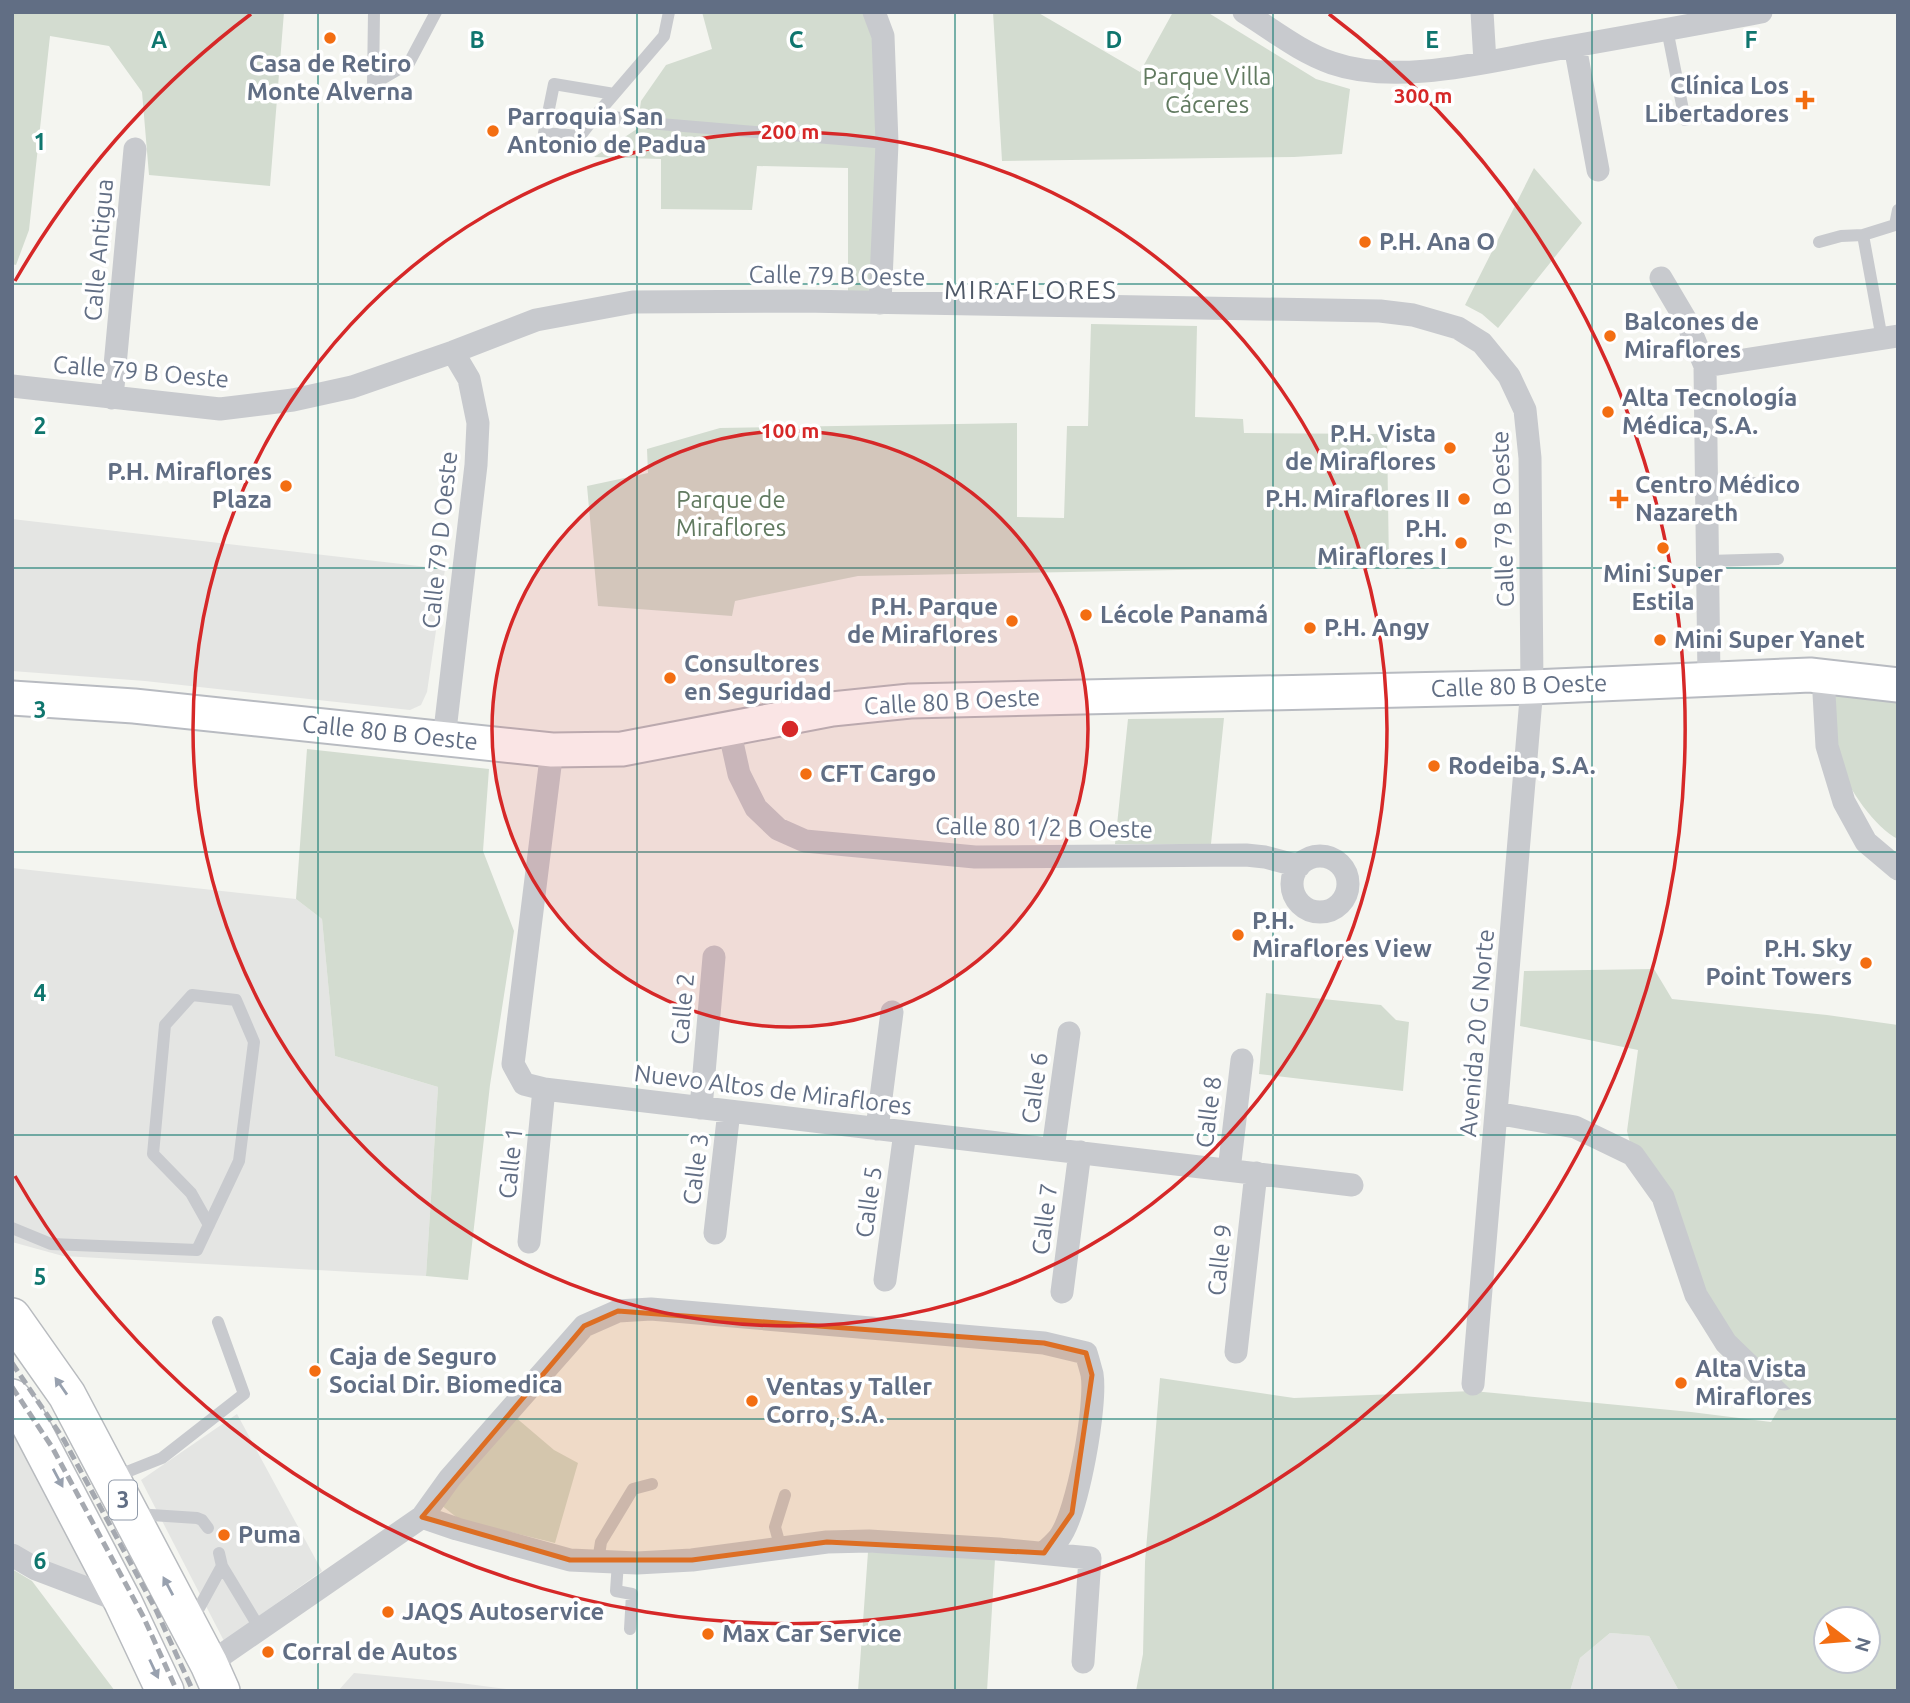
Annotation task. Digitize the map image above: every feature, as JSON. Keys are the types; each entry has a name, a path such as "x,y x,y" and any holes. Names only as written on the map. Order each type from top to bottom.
{"main road":[{"name":"3","path":"12,1317 67,1395 215,1677"},
{"name":"3","path":"12,1398 26,1417 123,1602 165,1691"}],"street":[{"path":"874,12 883,36 887,142 880,303"},
{"path":"1244,12 1301,48 1332,63 1383,74 1485,62 1761,12"},
{"path":"1482,12 1485,62"},
{"path":"1575,46 1598,170"},
{"name":"Calle Antigua","path":"112,398 135,149"},
{"path":"1661,278 1687,321 1705,366 1709,679"},
{"name":"Calle 79 B Oeste","path":"12,386 220,408 293,400 352,387 536,320 634,303 802,301 1380,311 1413,315 1458,328 1482,343 1509,376 1525,410 1530,458 1532,687"},
{"path":"1705,366 1890,338"},
{"name":"Calle 79 D Oeste","path":"444,739 476,465 478,423 469,379 453,352"},
{"name":"Calle 80 B Oeste","path":"12,698 134,706 552,750 622,749 832,709 910,701 1532,687 1810,675 1898,685"},
{"path":"1823,676 1827,746 1843,802 1866,842 1898,869"},
{"name":"Avenida 20 G Norte","path":"1473,1384 1532,687"},
{"name":"Calle 80 1/2 B Oeste","path":"729,729 739,774 756,808 778,829 805,841 975,857 1246,855 1298,866"},
{"name":"Nuevo Altos de Miraflores","path":"552,750 513,1063 524,1084 544,1090 1352,1185"},
{"name":"Calle 2","path":"701,1108 714,957"},
{"path":"877,1129 892,1012"},
{"name":"Calle 6","path":"1053,1149 1069,1033"},
{"name":"Calle 8","path":"1229,1170 1242,1060"},
{"name":"Calle 1","path":"529,1241 544,1090"},
{"name":"Calle 3","path":"715,1233 729,1111"},
{"path":"1496,1113 1575,1127 1633,1155 1663,1197 1696,1295 1726,1343 1784,1399"},
{"name":"Calle 5","path":"885,1280 905,1132"},
{"name":"Calle 7","path":"1062,1292 1080,1153"},
{"name":"Calle 9","path":"1236,1352 1256,1173"},
{"path":"215,1677 260,1629 422,1517 450,1478 584,1326 618,1311 651,1309 1044,1343 1086,1353 1092,1375 1084,1460 1072,1513 1060,1537 1044,1553"},
{"path":"422,1517 570,1560 692,1560 827,1542 869,1541 1090,1558 1083,1662"},
{"path":"12,1555 36,1569 123,1602"}],"lane":[{"path":"374,12 373,84 409,64 436,12"},
{"path":"614,94 554,84 544,133 580,136 664,36 668,12"},
{"path":"1667,29 1685,120 1706,115"},
{"path":"597,114 648,123 887,142"},
{"path":"1819,242 1841,236 1864,235 1895,225 1898,210"},
{"path":"1864,235 1890,338"},
{"path":"1706,483 1766,483"},
{"path":"1708,561 1778,559"},
{"path":"12,1228 51,1244 197,1250 209,1225 239,1161 254,1042 236,1000 192,995 165,1025 153,1154 191,1193 209,1225"},
{"path":"111,1478 162,1458 244,1394 218,1322"},
{"path":"630,1629 632,1594 616,1591 601,1542 633,1489 652,1484"},
{"path":"781,1549 775,1527 785,1495"},
{"path":"130,1514 197,1518 208,1528"},
{"path":"189,1625 220,1560 260,1629"}],"highlighted area":[{"path":"618,1311 1044,1343 1086,1353 1092,1375 1072,1513 1044,1553 827,1542 692,1560 570,1560 422,1517 584,1326"}],"shaded area":[{"path":"12,519 445,569 427,692 421,705 410,710 145,681 12,671"},
{"path":"12,868 296,899 322,919 335,1056 438,1087 426,1276 63,1256 12,1242"},
{"path":"12,1398 123,1602 12,1555"},
{"path":"237,1414 322,1571 224,1641 141,1480"},
{"path":"1610,1633 1649,1636 1679,1691 1570,1691 1580,1658"},
{"path":"354,1673 460,1683 521,1691 338,1691"}],"green space":[{"path":"12,12 284,12 270,186 149,175 142,92 109,46 50,36 29,230 16,265 12,264"},
{"path":"702,12 874,12 880,303 848,302 848,168 757,166 752,210 661,209 661,159 594,157 637,129 641,101 666,65 712,49"},
{"name":"Parque Villa Cáceres","path":"993,12 1037,12 1140,72 1173,12 1207,12 1316,79 1350,89 1342,154 1002,161"},
{"path":"1534,168 1582,223 1498,328 1482,314 1465,305"},
{"name":"Parque de Miraflores","path":"1091,324 1197,326 1195,417 1243,419 1244,433 1387,434 1389,566 858,576 735,601 732,616 598,606 587,486 648,473 647,449 720,428 1017,423 1017,517 1064,518 1067,426 1088,426"},
{"path":"1827,691 1898,700 1898,839 1879,825 1845,778 1834,749"},
{"path":"1224,718 1211,844 1115,844 1128,719"},
{"path":"307,749 489,769 483,851 514,931 490,1085 468,1280 426,1276 438,1087 335,1056 322,919 296,899"},
{"path":"1654,969 1672,999 1898,1025 1898,1691 1679,1691 1649,1636 1610,1633 1580,1658 1570,1691 1136,1691 1143,1654 1145,1562 1160,1378 1294,1398 1473,1391 1771,1422 1784,1400 1726,1343 1633,1155 1627,1131 1638,1050 1520,1026 1524,971"},
{"path":"1266,993 1381,1005 1396,1020 1409,1022 1403,1091 1259,1074"},
{"path":"514,1416 554,1450 578,1463 555,1543 460,1520 436,1501"},
{"path":"868,1552 995,1559 987,1691 858,1691"},
{"path":"12,1569 32,1581 115,1691 12,1691"}],"railway":[{"path":"12,1363 64,1440 156,1610 193,1691"},
{"path":"12,1387 52,1447 143,1616 177,1691"}],"place":[{"name":"Casa de Retiro Monte Alverna","path":"330,38"},
{"name":"Clínica Los Libertadores","path":"1805,100"},
{"name":"Parroquia San Antonio de Padua","path":"493,131"},
{"name":"P.H. Ana O","path":"1365,242"},
{"name":"Balcones de Miraflores","path":"1610,336"},
{"name":"Alta Tecnología Médica, S.A.","path":"1608,412"},
{"name":"P.H. Vista de Miraflores","path":"1450,448"},
{"name":"P.H. Miraflores Plaza","path":"286,486"},
{"name":"P.H. Miraflores II","path":"1464,499"},
{"name":"Centro Médico Nazareth","path":"1619,499"},
{"name":"P.H. Miraflores I","path":"1461,543"},
{"name":"Mini Super Estila","path":"1663,548"},
{"name":"Lécole Panamá","path":"1086,615"},
{"name":"P.H. Parque de Miraflores","path":"1012,621"},
{"name":"P.H. Angy","path":"1310,628"},
{"name":"Mini Super Yanet","path":"1660,640"},
{"name":"Consultores en Seguridad","path":"670,678"},
{"name":"Rodeiba, S.A.","path":"1434,766"},
{"name":"CFT Cargo","path":"806,774"},
{"name":"P.H. Miraflores View","path":"1238,935"},
{"name":"P.H. Sky Point Towers","path":"1866,963"},
{"name":"Caja de Seguro Social Dir. Biomedica","path":"315,1371"},
{"name":"Alta Vista Miraflores","path":"1681,1383"},
{"name":"Ventas y Taller Corro, S.A.","path":"752,1401"},
{"name":"Puma","path":"224,1535"},
{"name":"JAQS Autoservice","path":"388,1612"},
{"name":"Max Car Service","path":"708,1634"},
{"name":"Corral de Autos","path":"268,1652"}],"district":[{"name":"MIRAFLORES","path":"1031,290"}]}
